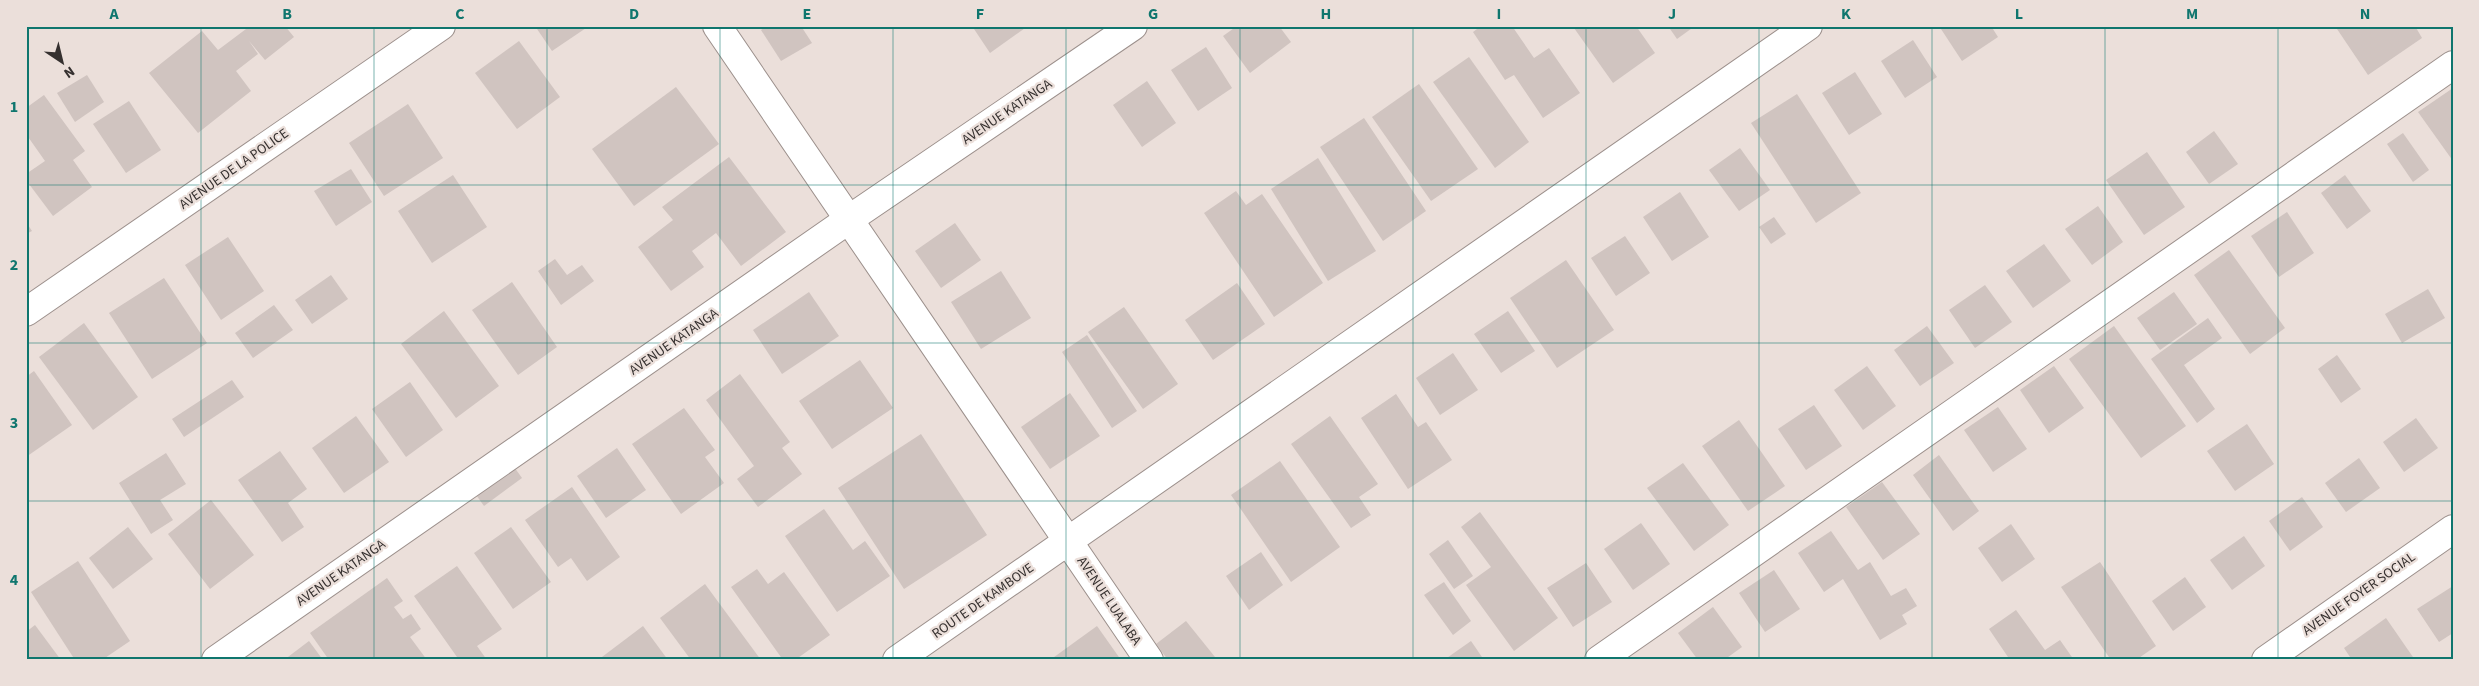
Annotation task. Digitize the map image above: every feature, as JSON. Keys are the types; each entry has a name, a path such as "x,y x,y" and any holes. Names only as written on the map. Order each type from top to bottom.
{"street":[{"name":"AVENUE DE LA POLICE","path":"26,312 441,26"},
{"name":"AVENUE LUALABA","path":"717,26 1149,660"},
{"name":"AVENUE KATANGA","path":"216,660 848,220 1133,26"},
{"name":"ROUTE DE KAMBOVE","path":"897,660 1808,26"},
{"path":"1599,660 2453,65"},
{"name":"AVENUE FOYER SOCIAL","path":"2266,660 2453,529"}],"building":[{"path":"250,26 285,26 294,37 265,60 249,41 258,54 236,71 251,91 198,133 149,73 202,31 218,50"},
{"path":"535,26 589,26 552,51"},
{"path":"767,26 801,26 812,43 781,61 761,30"},
{"path":"972,26 1028,26 990,53"},
{"path":"1237,26 1279,26 1291,42 1250,73 1223,36"},
{"path":"1481,26 1512,26 1534,58 1549,48 1580,93 1543,118 1514,75 1505,80 1473,32"},
{"path":"1576,26 1636,26 1655,53 1613,83 1574,28"},
{"path":"1668,26 1695,26 1677,39"},
{"path":"1939,26 1991,26 1998,37 1962,61"},
{"path":"2335,26 2415,26 2422,38 2368,75"},
{"path":"1913,40 1937,77 1905,98 1881,61"},
{"path":"519,41 560,97 517,129 475,73"},
{"path":"1206,47 1232,88 1198,111 1171,70"},
{"path":"1469,57 1529,142 1495,168 1433,82"},
{"path":"1855,72 1882,114 1849,135 1822,93"},
{"path":"87,75 104,102 75,122 57,93"},
{"path":"1147,81 1176,123 1142,147 1113,105"},
{"path":"1419,84 1478,169 1431,201 1372,117"},
{"path":"676,87 719,144 634,206 592,149"},
{"path":"2453,88 2453,161 2418,112"},
{"path":"1797,94 1861,193 1816,223 1751,123"},
{"path":"44,95 85,151 73,160 92,187 53,216 26,180 26,174 45,161 26,134 26,108"},
{"path":"129,101 161,150 126,173 93,124"},
{"path":"408,104 443,158 384,196 349,143"},
{"path":"1364,118 1426,211 1383,241 1320,147"},
{"path":"2214,131 2238,164 2209,184 2186,152"},
{"path":"2403,133 2429,170 2413,182 2387,144"},
{"path":"1740,148 1770,190 1739,211 1709,170"},
{"path":"2147,152 2185,207 2144,235 2106,180"},
{"path":"729,157 786,232 741,266 716,233 692,251 704,267 671,291 638,247 673,220 662,207"},
{"path":"1318,158 1376,251 1328,281 1271,189"},
{"path":"351,169 372,202 336,226 314,191"},
{"path":"453,175 487,227 432,263 398,211"},
{"path":"2345,175 2371,211 2347,229 2321,193"},
{"path":"1236,191 1246,205 1262,194 1323,283 1274,317 1204,213"},
{"path":"1680,192 1709,237 1672,261 1643,217"},
{"path":"2098,206 2123,242 2092,265 2065,229"},
{"path":"2287,212 2314,253 2279,277 2251,236"},
{"path":"1774,217 1786,234 1771,244 1759,227"},
{"path":"26,222 32,231 26,234"},
{"path":"955,223 981,260 941,288 915,251"},
{"path":"1625,236 1650,273 1616,296 1591,258"},
{"path":"228,237 264,291 221,320 185,265"},
{"path":"2044,244 2071,281 2033,308 2006,271"},
{"path":"2229,250 2285,328 2250,354 2194,275"},
{"path":"555,259 567,275 582,265 594,281 561,305 538,271"},
{"path":"1566,260 1614,330 1557,368 1510,298"},
{"path":"1001,271 1031,318 981,349 951,302"},
{"path":"331,275 348,299 312,324 295,300"},
{"path":"164,278 207,343 152,379 109,313"},
{"path":"512,282 557,347 518,375 472,310"},
{"path":"1237,283 1265,324 1213,360 1185,320"},
{"path":"1985,285 2012,322 1975,348 1949,310"},
{"path":"2428,289 2445,318 2402,343 2385,314"},
{"path":"809,292 839,336 782,374 753,330"},
{"path":"2174,292 2197,324 2160,350 2137,318"},
{"path":"274,305 293,330 253,358 235,333"},
{"path":"1124,307 1178,384 1143,409 1088,332"},
{"path":"444,311 499,386 456,418 401,344"},
{"path":"1508,311 1535,351 1501,373 1474,334"},
{"path":"2208,318 2222,338 2184,365 2215,409 2197,423 2151,359"},
{"path":"84,323 138,397 93,430 39,357"},
{"path":"1927,326 1954,363 1920,386 1894,350"},
{"path":"2114,326 2186,426 2141,458 2069,359"},
{"path":"1087,335 1137,411 1112,428 1062,352"},
{"path":"1453,353 1478,390 1440,415 1416,378"},
{"path":"2337,355 2361,389 2341,403 2318,369"},
{"path":"860,360 893,408 832,449 799,401"},
{"path":"1867,366 1896,406 1863,430 1834,390"},
{"path":"2054,366 2084,408 2049,433 2020,390"},
{"path":"34,371 72,425 26,457 26,377"},
{"path":"740,374 790,442 782,448 802,474 758,507 737,479 754,466 706,400"},
{"path":"232,380 244,397 184,437 172,419"},
{"path":"410,382 443,430 406,457 372,409"},
{"path":"1070,393 1100,436 1050,469 1021,427"},
{"path":"1396,394 1418,427 1426,422 1452,460 1408,489 1361,418"},
{"path":"1814,405 1842,446 1806,470 1778,429"},
{"path":"1998,407 2027,449 1993,472 1964,430"},
{"path":"684,408 715,450 705,457 724,483 681,514 632,444"},
{"path":"356,416 389,462 344,493 312,448"},
{"path":"1330,416 1378,484 1359,497 1371,515 1351,528 1291,444"},
{"path":"2416,418 2438,448 2404,472 2383,442"},
{"path":"1739,420 1785,486 1748,511 1702,446"},
{"path":"2247,424 2274,464 2235,491 2207,451"},
{"path":"921,434 987,535 904,589 838,488"},
{"path":"617,448 646,490 606,518 577,476"},
{"path":"280,451 307,489 288,503 304,527 282,542 238,480"},
{"path":"166,453 186,484 160,500 173,520 151,534 119,483"},
{"path":"1939,455 1979,511 1953,531 1913,475"},
{"path":"2359,458 2380,488 2346,512 2325,483"},
{"path":"1280,461 1340,547 1291,582 1231,495"},
{"path":"1683,463 1729,525 1694,551 1647,488"},
{"path":"512,464 522,478 484,506 474,492"},
{"path":"1882,482 1920,534 1883,560 1846,507"},
{"path":"572,487 620,557 587,581 571,558 558,567 525,520"},
{"path":"2302,497 2323,527 2290,551 2269,521"},
{"path":"211,500 254,555 210,589 168,534"},
{"path":"824,509 853,550 865,541 890,576 837,612 785,536"},
{"path":"1480,512 1558,618 1514,651 1466,585 1491,567 1461,527"},
{"path":"1641,523 1670,564 1633,590 1604,549"},
{"path":"2011,524 2035,559 2002,582 1978,548"},
{"path":"128,527 153,559 113,589 89,558"},
{"path":"511,527 551,582 513,609 474,553"},
{"path":"1831,531 1858,570 1870,562 1891,596 1906,588 1917,606 1902,615 1907,624 1880,640 1843,579 1824,592 1798,553"},
{"path":"2244,536 2265,566 2232,590 2210,560"},
{"path":"1448,540 1473,576 1454,589 1429,554"},
{"path":"1261,552 1283,585 1249,610 1226,576"},
{"path":"78,561 130,641 102,660 75,660 31,592"},
{"path":"2100,562 2156,646 2136,660 2111,660 2061,587"},
{"path":"1586,563 1612,602 1573,627 1547,588"},
{"path":"457,566 502,629 477,646 487,660 452,660 457,657 414,596"},
{"path":"757,569 768,584 784,572 830,635 795,660 783,660 731,587"},
{"path":"1774,570 1800,609 1765,632 1739,593"},
{"path":"2185,577 2206,607 2173,631 2152,601"},
{"path":"387,578 403,601 394,607 403,619 411,614 421,629 410,637 427,660 329,660 310,633"},
{"path":"1444,582 1471,621 1453,635 1424,595"},
{"path":"705,584 761,660 691,660 660,618"},
{"path":"2453,586 2453,633 2439,642 2417,609"},
{"path":"1713,607 1742,647 1724,660 1698,660 1678,633"},
{"path":"2016,610 2045,650 2060,640 2074,660 2010,660 1989,629"},
{"path":"2386,618 2415,660 2352,660 2344,648"},
{"path":"1186,621 1215,657 1211,660 1168,660 1156,644"},
{"path":"35,625 61,660 26,660 26,632"},
{"path":"643,626 668,660 598,660"},
{"path":"1097,626 1121,660 1050,660"},
{"path":"309,641 323,660 284,660"},
{"path":"1471,641 1484,660 1444,660"}]}
